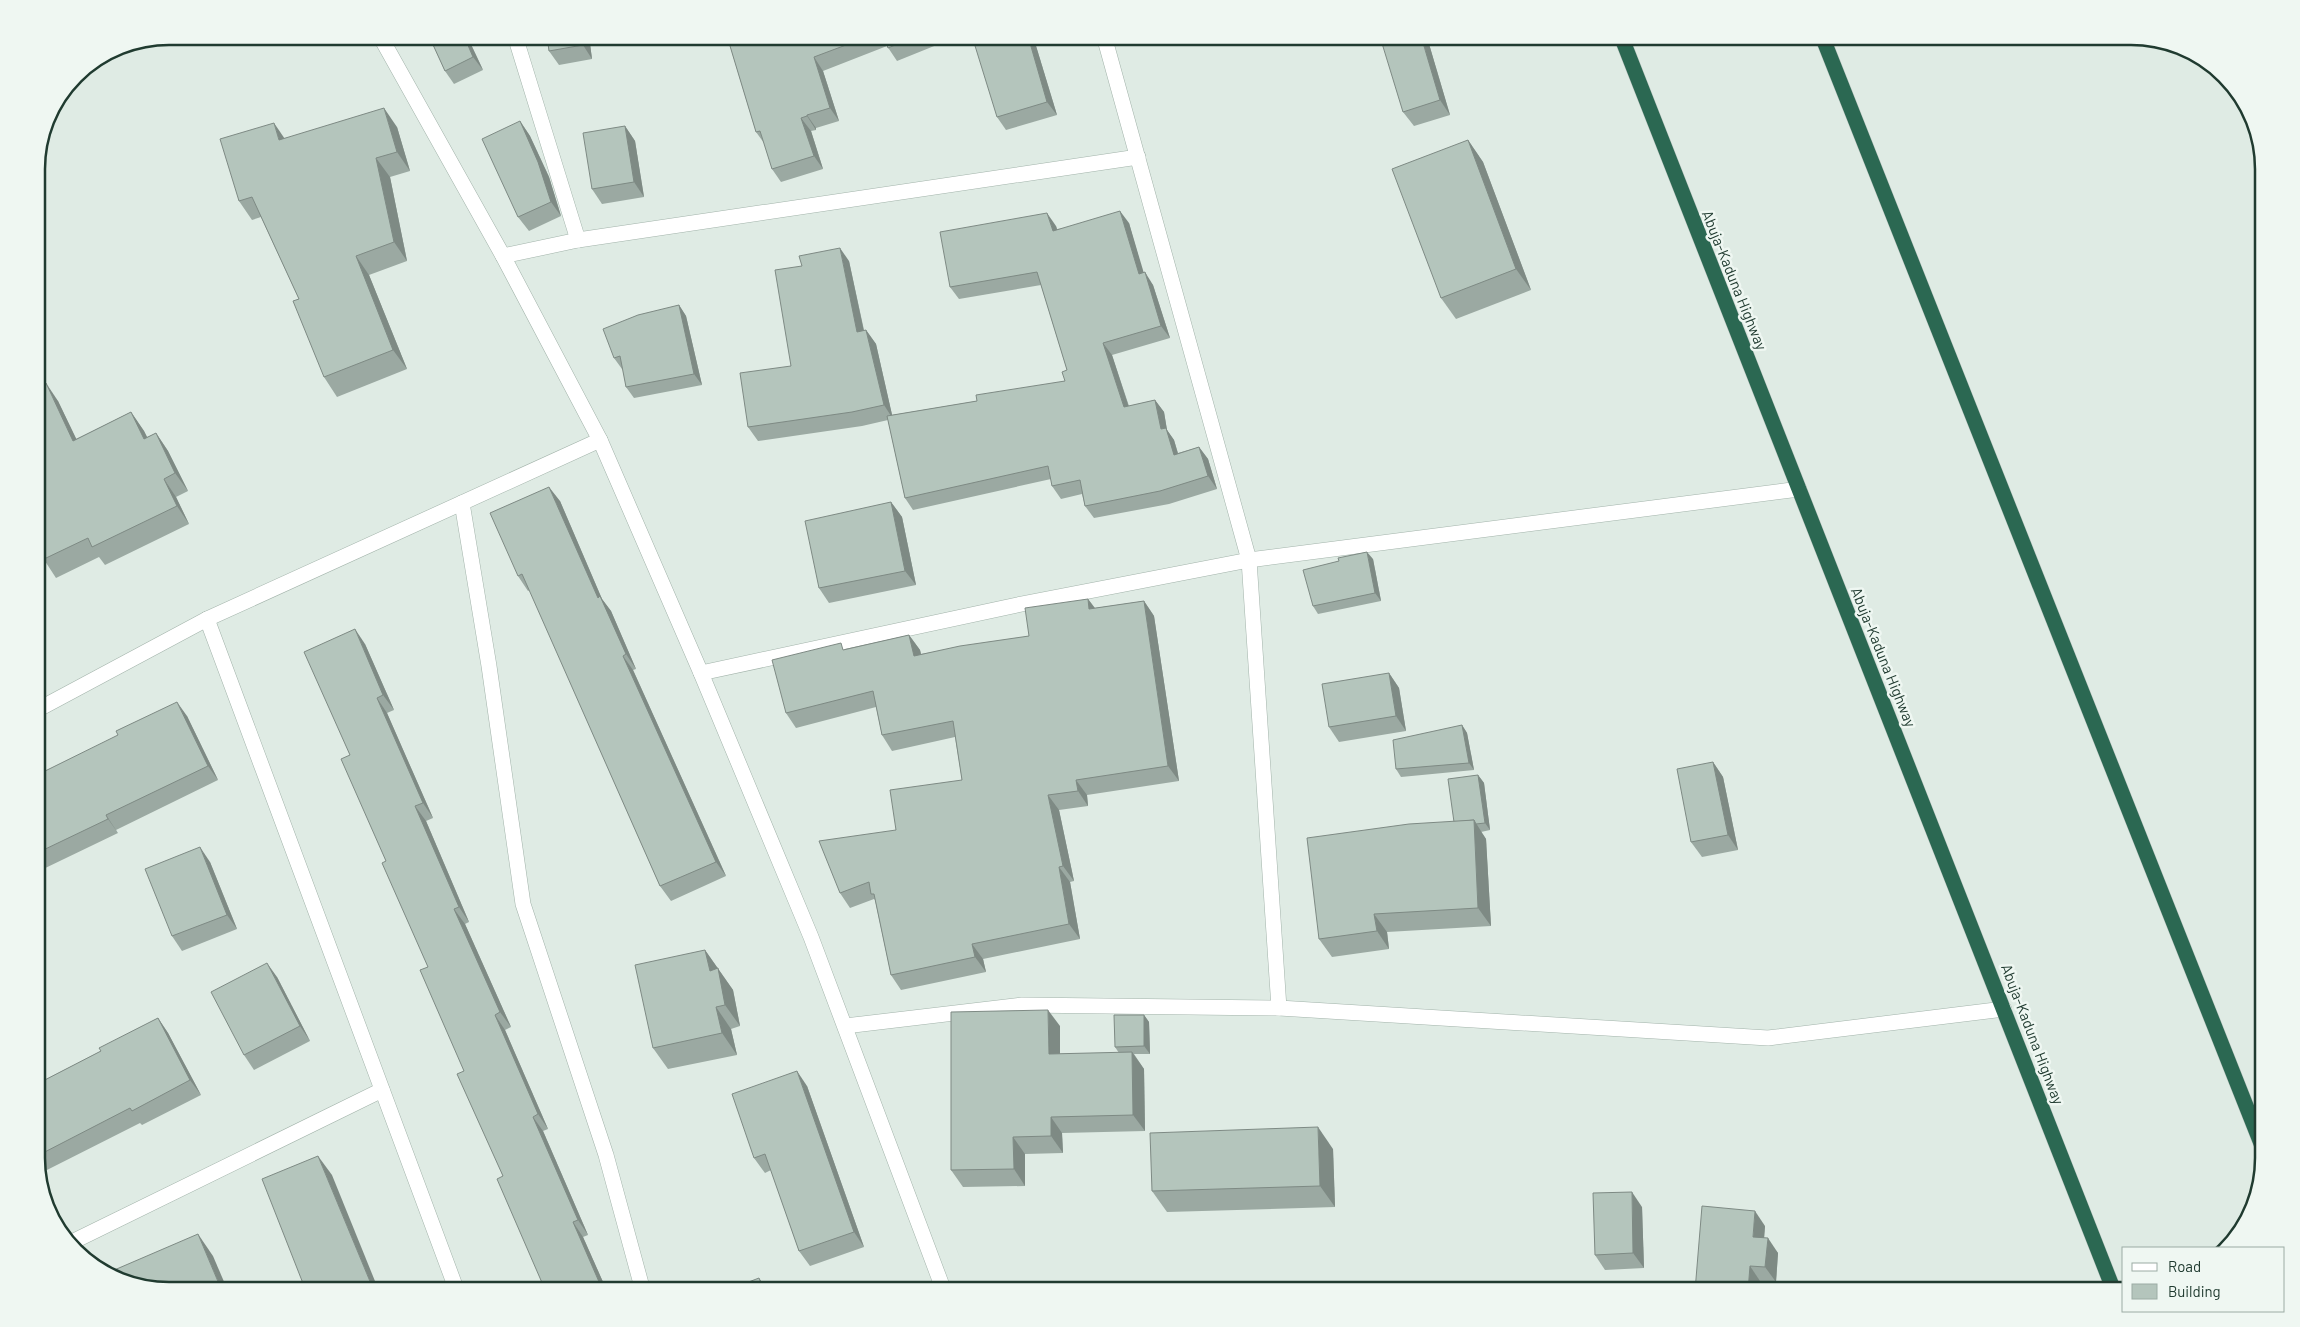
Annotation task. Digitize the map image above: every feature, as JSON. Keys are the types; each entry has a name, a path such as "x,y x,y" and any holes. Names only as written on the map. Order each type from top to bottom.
{"highway":[{"name":"Abuja-Kaduna Highway","path":"1624,45 2110,1282"},
{"path":"1826,45 2255,1128"}],"street":[{"path":"385,45 503,256 600,440 701,673 811,937 941,1282"},
{"path":"518,45 578,240"},
{"path":"1107,45 1249,560 1279,1008"},
{"path":"503,256 578,240 1138,157"},
{"path":"45,705 207,619 600,440"},
{"path":"701,673 1017,605 1249,560 1799,489"},
{"path":"462,503 489,666 524,904 606,1154 641,1282"},
{"path":"207,619 454,1282"},
{"path":"845,1026 1022,1005 1279,1008 1768,1038 2004,1009"},
{"path":"75,1239 382,1090"}],"building":[{"path":"433,45 468,45 473,57 445,71"},
{"path":"548,45 583,45 549,51"},
{"path":"730,45 846,45 814,57 830,108 801,118 814,156 772,169 760,131 756,132"},
{"path":"975,45 1031,45 1047,102 997,117"},
{"path":"1383,45 1424,45 1440,100 1403,112"},
{"path":"384,108 397,152 376,158 394,242 356,256 393,350 324,377 293,301 299,299 252,197 239,201 220,139 274,123 279,140"},
{"path":"520,121 538,162 551,202 518,217 482,139"},
{"path":"625,126 634,182 592,189 583,133"},
{"path":"1468,140 1516,269 1441,298 1392,169"},
{"path":"1120,211 1139,274 1145,272 1161,326 1103,343 1124,407 1155,400 1161,429 1166,428 1174,455 1199,447 1208,476 1160,491 1085,506 1080,480 1052,486 1048,466 905,498 887,416 977,401 976,395 1065,381 1062,372 1067,370 1037,272 950,287 940,232 1047,213 1053,231"},
{"path":"840,248 857,332 866,330 884,405 852,412 748,427 740,373 791,366 775,270 802,266 799,256"},
{"path":"679,305 694,374 626,387 620,356 614,358 603,329 638,315"},
{"path":"45,384 73,441 131,412 144,439 156,433 175,473 164,479 177,506 92,547 88,538 45,559"},
{"path":"549,487 598,598 600,596 626,654 623,656 716,862 660,886 522,574 518,576 490,513"},
{"path":"891,502 905,571 819,588 805,521"},
{"path":"1367,552 1375,593 1313,606 1303,570 1339,561 1338,558"},
{"path":"1088,599 1089,609 1144,601 1168,766 1076,780 1078,791 1048,795 1063,866 1059,867 1069,924 972,944 975,957 891,975 874,894 871,894 869,882 840,893 819,841 896,830 890,790 962,780 953,721 882,735 873,691 786,713 772,660 841,643 843,650 909,635 914,656 960,646 1029,636 1025,608"},
{"path":"355,629 383,695 377,698 423,803 415,806 459,907 454,909 500,1012 495,1015 538,1114 533,1117 578,1220 573,1222 599,1282 542,1282 497,1179 503,1176 457,1074 464,1071 420,970 428,967 382,863 386,861 341,759 350,755 304,652"},
{"path":"1389,673 1396,716 1329,727 1322,684"},
{"path":"177,702 208,766 106,815 108,819 45,849 45,771 118,735 116,731"},
{"path":"1462,725 1469,763 1396,769 1393,740"},
{"path":"1713,762 1728,835 1691,842 1677,769"},
{"path":"1478,775 1485,823 1476,824 1474,820 1454,822 1448,779"},
{"path":"1474,820 1478,908 1374,914 1377,931 1319,939 1307,838 1409,824"},
{"path":"200,847 227,915 172,936 145,869"},
{"path":"705,950 710,971 718,968 725,1005 716,1007 722,1033 653,1048 635,965"},
{"path":"267,963 300,1026 244,1055 211,992"},
{"path":"1048,1010 1049,1054 1132,1052 1133,1115 1051,1117 1051,1136 1013,1137 1014,1169 951,1170 951,1012"},
{"path":"1114,1015 1144,1015 1144,1046 1115,1047"},
{"path":"158,1018 190,1080 132,1111 130,1108 45,1152 45,1080 101,1051 99,1048"},
{"path":"797,1071 854,1232 799,1251 765,1154 754,1158 732,1094"},
{"path":"1318,1127 1320,1186 1152,1191 1150,1133"},
{"path":"318,1156 370,1282 302,1282 262,1179"},
{"path":"1632,1192 1633,1253 1595,1255 1593,1193"},
{"path":"1702,1206 1755,1211 1753,1237 1768,1238 1765,1267 1750,1266 1749,1282 1696,1282"},
{"path":"198,1234 218,1282 153,1281 137,1278 115,1270"},
{"path":"759,1278 761,1282 749,1282"}]}
